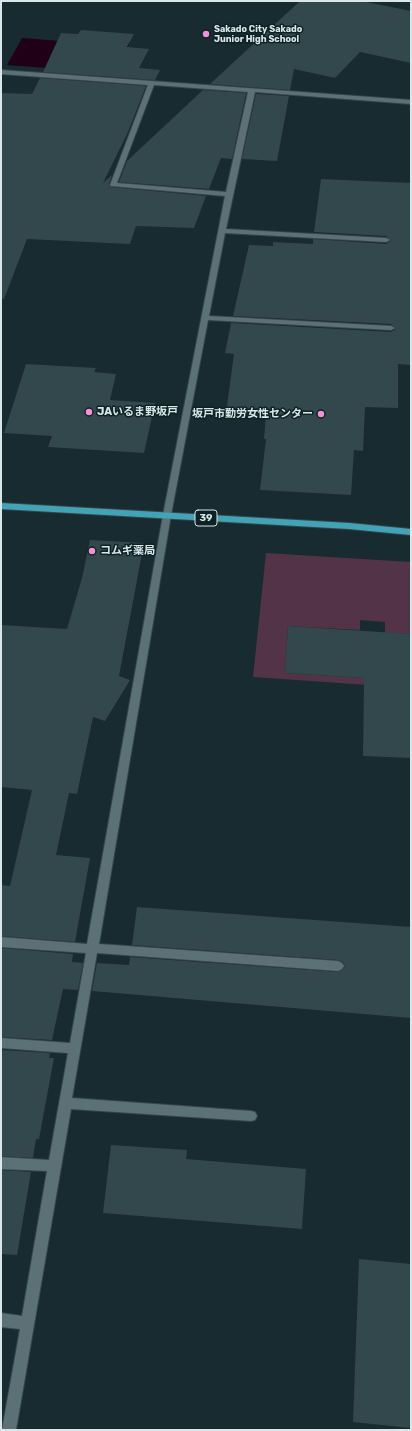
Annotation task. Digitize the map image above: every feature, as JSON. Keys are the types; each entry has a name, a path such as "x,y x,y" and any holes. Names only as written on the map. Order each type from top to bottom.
{"main road":[{"name":"39","path":"1,506 349,526 411,532"}],"street":[{"path":"1,72 411,102"},
{"path":"152,82 113,185 229,194"},
{"path":"9,1430 167,515 229,194 252,90"},
{"path":"222,231 386,240"},
{"path":"206,318 391,328"},
{"path":"1,942 338,966"},
{"path":"1,1043 75,1048"},
{"path":"66,1103 251,1116"},
{"path":"1,1163 54,1166"},
{"path":"1,1320 28,1323"}],"shaded area":[{"path":"76,37 130,42 115,73 7,65 22,38 74,42"},
{"path":"266,553 411,562 411,634 385,633 385,622 360,620 360,630 288,626 285,673 411,681 411,688 253,677"}],"building":[{"path":"300,1 361,1 411,11 411,63 360,52 335,78 294,69 290,90 210,84"},
{"path":"81,30 134,34 127,47 149,49 139,68 160,70 155,80 43,72 61,33 78,34"},
{"path":"40,78 146,86 128,132 103,183 112,175 109,184 111,187 206,196 194,228 136,226 130,244 27,239 4,299 1,299 1,93 32,94"},
{"path":"203,90 246,93 232,159 221,158 209,189 119,182 127,161"},
{"path":"256,94 289,96 277,161 242,159"},
{"path":"321,179 411,183 411,365 398,364 398,408 365,407 363,451 354,450 351,495 260,490 266,439 264,439 266,415 226,413 234,354 225,353 231,323 391,332 396,329 391,324 233,316 249,245 273,246 273,242 313,244 313,239 386,244 391,241 386,236 314,232"},
{"path":"26,364 96,368 94,372 116,374 110,400 155,403 144,453 48,447 52,436 4,433"},
{"path":"90,540 144,543 119,676 130,680 105,721 93,717 77,794 69,793 56,855 90,858 75,942 1,936 1,885 10,886 32,790 1,787 1,625 67,629 82,578"},
{"path":"288,626 411,634 411,758 363,756 364,678 285,673"},
{"path":"137,907 411,927 411,1018 92,991 97,963 129,965 130,957 338,972 345,967 343,962 338,960 132,945"},
{"path":"1,948 73,954 72,962 83,963 78,990 63,989 52,1040 1,1037"},
{"path":"1,1050 50,1053 49,1058 54,1058 39,1139 36,1139 33,1158 1,1156"},
{"path":"111,1145 187,1150 186,1159 306,1169 302,1229 103,1213"},
{"path":"1,1170 31,1172 17,1255 1,1254"},
{"path":"359,1259 411,1264 411,1428 353,1422"}],"place":[{"name":"Sakado City Sakado Junior High School","path":"206,34"},
{"name":"JAいるま野坂戸","path":"89,412"},
{"name":"坂戸市勤労女性センター","path":"321,414"},
{"name":"コムギ薬局","path":"92,551"}]}
